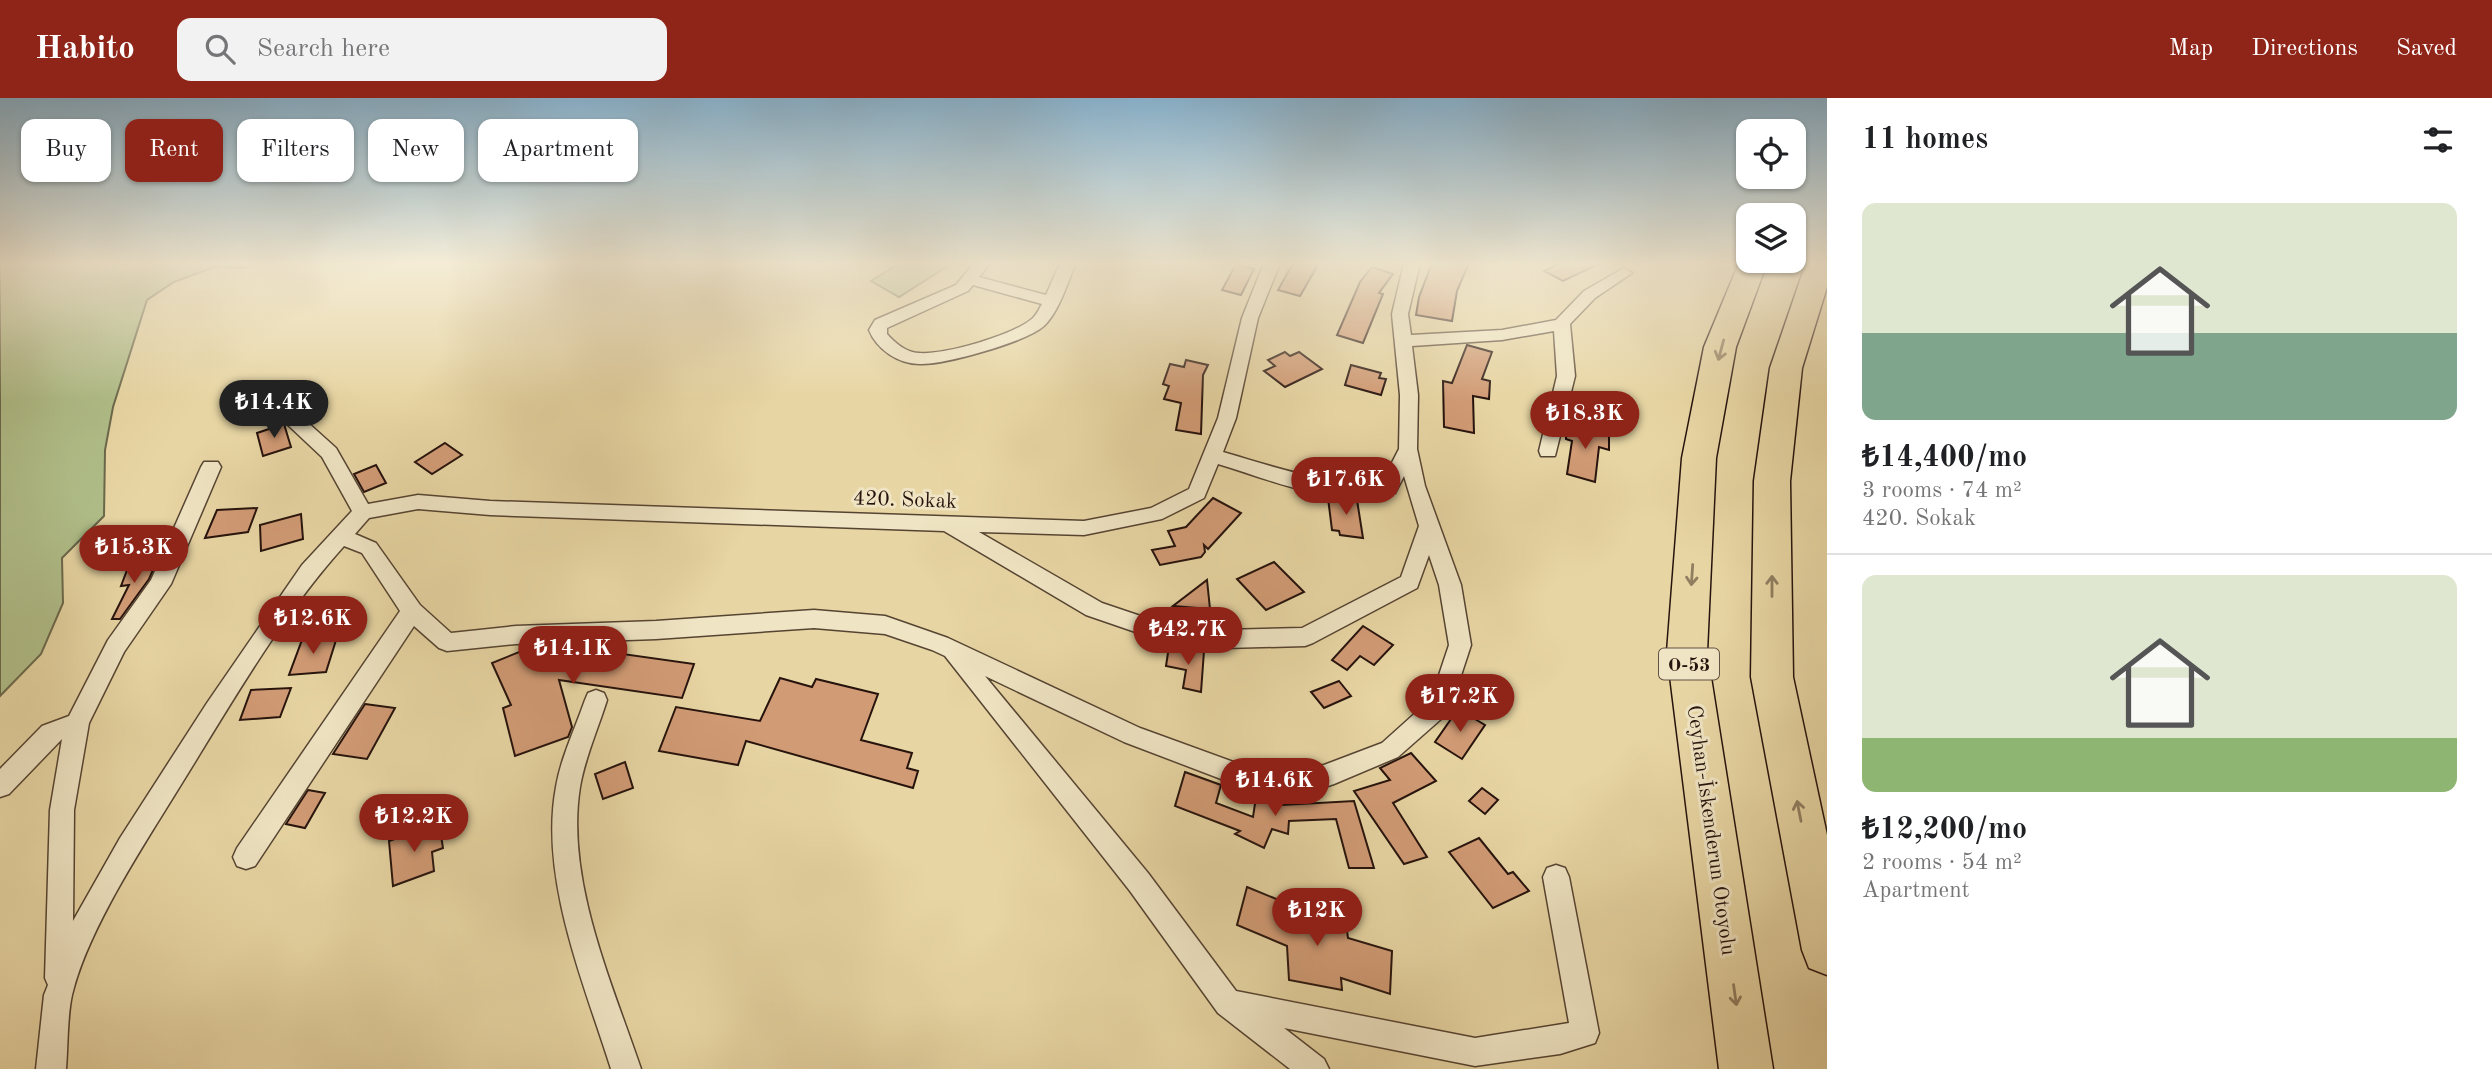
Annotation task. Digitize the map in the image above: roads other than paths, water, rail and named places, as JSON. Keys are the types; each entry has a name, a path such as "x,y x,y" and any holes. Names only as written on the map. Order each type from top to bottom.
{"highway":[{"name":"Ceyhan-İskenderun Otoyolu","path":"1736,308 1720,347 1699,458 1687,652 1746,1069"},
{"path":"1805,308 1786,368 1774,469 1772,677 1827,950"}],"street":[{"path":"918,308 881,324 877,330 879,336 908,357 934,358 1016,335 1040,321 1045,308"},
{"name":"420. Sokak","path":"363,512 418,502 490,508 1084,528 1155,514 1197,493 1227,418 1255,308"},
{"path":"338,536 369,548 412,611 447,642 516,635 656,630 814,619 885,625 950,649 1132,735 1250,779 1325,776 1390,750 1441,705 1460,645 1450,585 1415,486 1408,449 1409,395 1401,308"},
{"path":"1548,451 1566,376 1562,324 1574,308"},
{"path":"1404,341 1502,335 1562,324"},
{"path":"58,995 83,930 129,846 309,571 338,536 363,512 329,453 260,389"},
{"path":"1213,456 1329,487 1373,490 1388,488 1408,449"},
{"path":"51,1069 58,995 62,810 77,723 116,646 160,584 211,467"},
{"path":"947,523 1094,609 1185,640 1305,637 1410,582 1429,526"},
{"path":"246,857 412,611"},
{"path":"950,649 1139,882 1228,1003 1314,1069"},
{"path":"596,700 567,788 563,845 582,927 626,1069"},
{"path":"0,786 50,733 77,723"},
{"path":"1228,1003 1475,1052 1560,1040 1585,1032 1556,877"}]}
